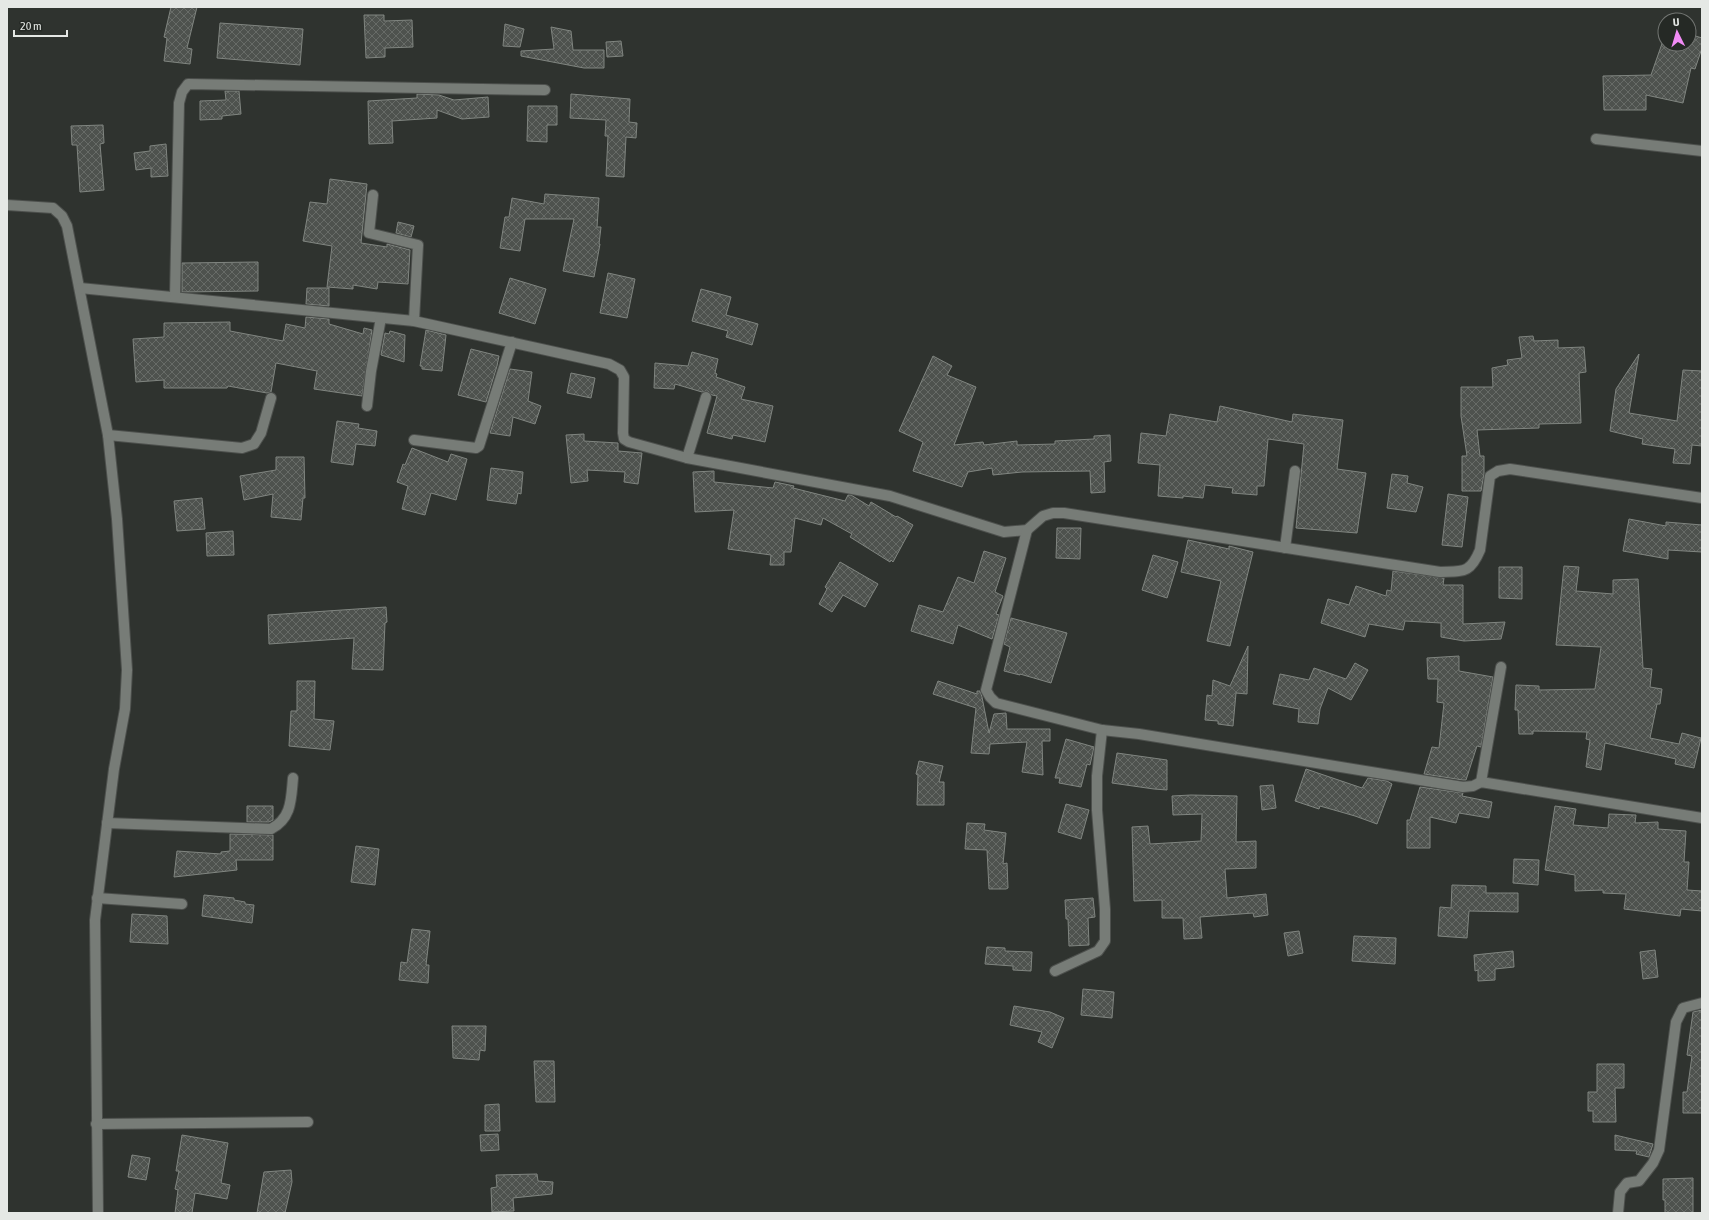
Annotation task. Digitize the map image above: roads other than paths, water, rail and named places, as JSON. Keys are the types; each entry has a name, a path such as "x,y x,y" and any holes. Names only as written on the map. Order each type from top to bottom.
{"street":[{"path":"175,297 179,103 182,92 188,84 545,90"},
{"path":"1596,139 1702,151"},
{"path":"373,195 369,233 418,245 414,321"},
{"path":"7,205 53,208 62,216 67,226 108,435 117,519 127,670 126,709 114,769 95,920 98,1213"},
{"path":"80,288 414,321 609,364 620,370 624,378 623,433 624,439 629,442 687,458 890,496 994,530 1004,532 1027,530"},
{"path":"367,406 371,371 381,318"},
{"path":"414,440 476,448 479,446 512,342"},
{"path":"687,458 706,397"},
{"path":"108,435 242,448 254,444 261,433 271,398"},
{"path":"1702,498 1510,469 1498,471 1490,476 1480,550 1476,560 1470,568 1462,571 1440,572 1064,513 1053,513 1043,516 1027,530 986,690 996,703 1102,730 1139,734 1463,787 1473,786 1481,782 1702,818"},
{"path":"1285,548 1294,471"},
{"path":"1481,782 1501,667"},
{"path":"1055,971 1098,951 1105,941 1105,909 1097,810 1097,776 1102,730"},
{"path":"107,822 271,829 280,824 286,816 291,804 293,778"},
{"path":"97,898 182,904"},
{"path":"1618,1213 1620,1192 1627,1183 1639,1181 1653,1163 1659,1150 1676,1022 1683,1008 1702,1003"},
{"path":"96,1124 308,1122"}]}
